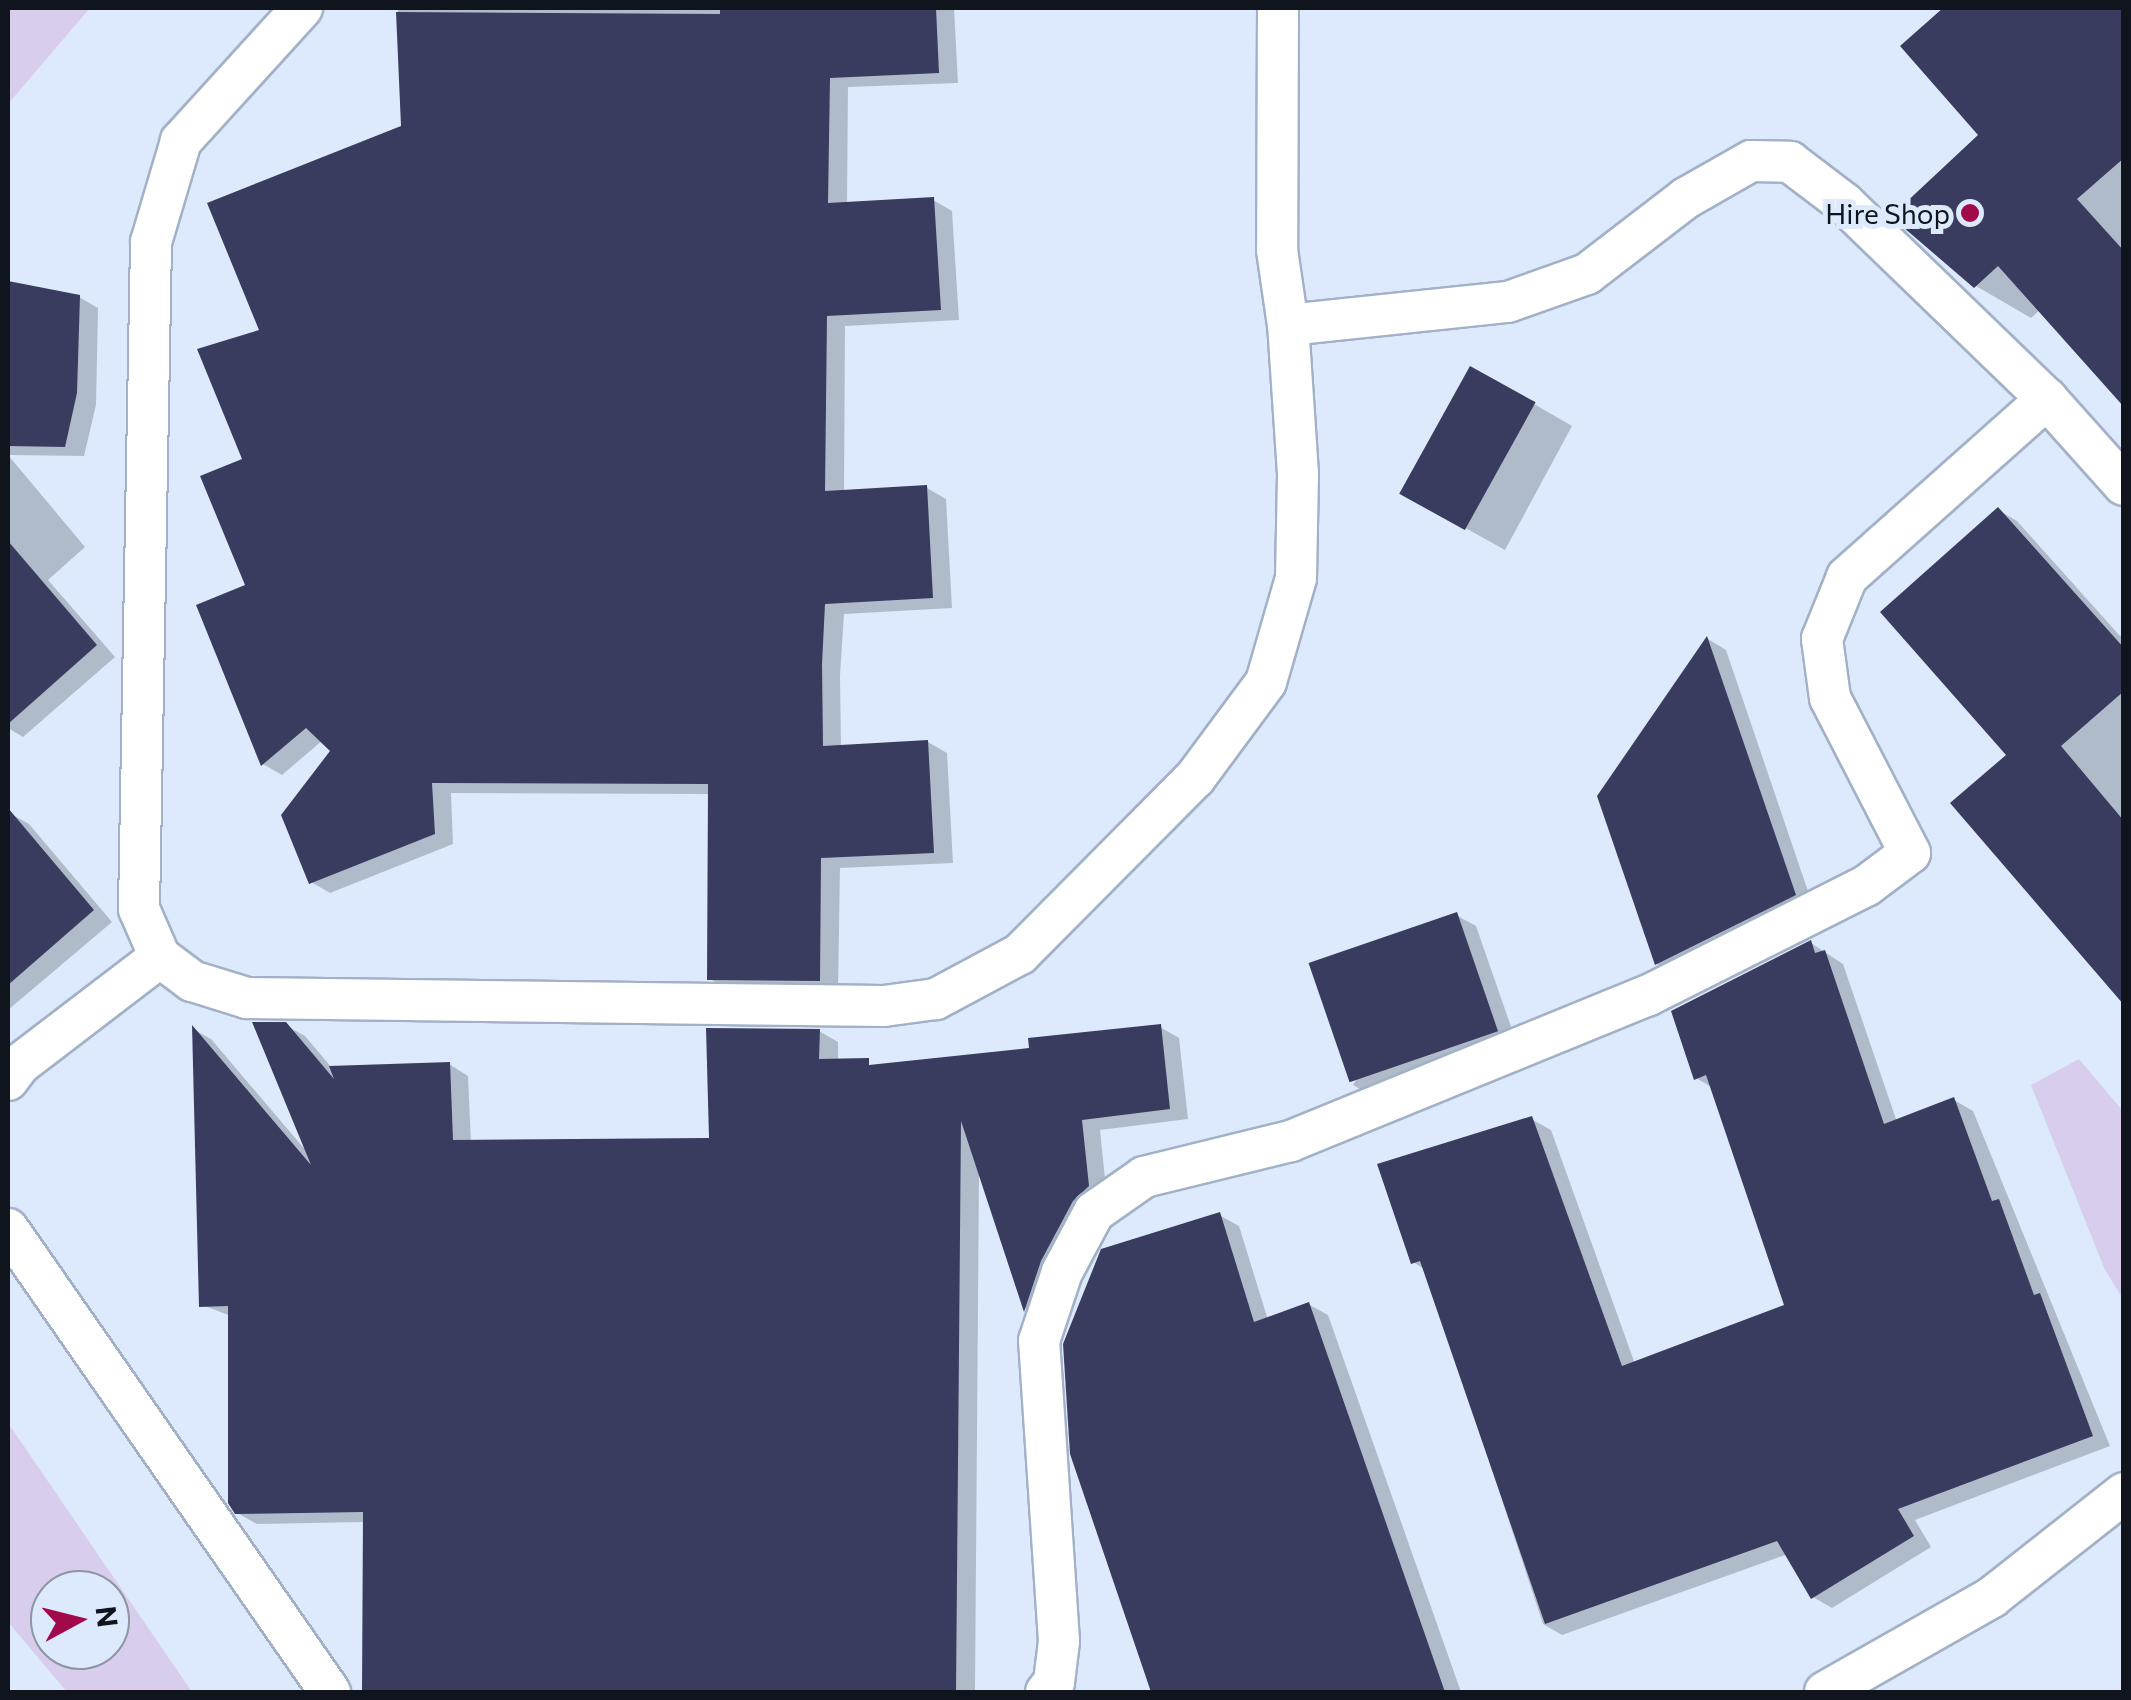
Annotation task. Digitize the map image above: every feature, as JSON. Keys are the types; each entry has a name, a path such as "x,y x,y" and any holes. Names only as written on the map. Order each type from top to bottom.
{"lane":[{"path":"302,8 181,141 151,242 139,908 160,957 192,981 247,998 884,1006 936,999 1020,954 1195,778 1266,682 1296,578 1298,474 1288,325 1277,250 1278,8"},
{"path":"1288,325 1508,302 1587,274 1686,198 1751,161 1790,162 1844,203 2047,399 2124,485"},
{"path":"1046,1692 1054,1682 1058,1641 1039,1341 1062,1272 1094,1212 1144,1177 1291,1140 1647,996 1866,886 1910,853 1830,698 1822,639 1847,577 2047,399"},
{"path":"8,1080 20,1064 160,957"},
{"path":"8,1229 330,1692"},
{"path":"1824,1692 1992,1597 2124,1492"}],"shaded area":[{"path":"8,8 90,8 8,104"},
{"path":"2079,1059 2123,1111 2123,1299 2105,1270 2031,1085"},
{"path":"8,1423 109,1570 30,1570 30,1648 8,1622"},
{"path":"130,1601 192,1692 67,1692 48,1670 130,1670"}],"building":[{"path":"720,8 936,8 939,73 830,78 828,203 934,197 941,310 827,316 825,491 927,485 933,598 825,604 822,664 823,746 928,740 934,853 821,858 820,981 707,980 708,784 432,783 435,834 309,884 281,815 330,751 306,728 261,766 196,605 245,585 200,476 242,459 197,349 259,330 207,203 401,126 396,12 720,14"},
{"path":"1943,8 2124,8 2124,158 2077,199 2124,251 2124,407 1998,266 1974,288 1903,227 1912,218 1901,207 1978,135 1900,46"},
{"path":"8,281 80,295 77,393 65,447 8,446"},
{"path":"1470,366 1536,402 1465,530 1399,494"},
{"path":"1998,507 2124,648 2124,691 2061,746 2124,821 2124,1005 1950,803 2006,755 1880,612"},
{"path":"8,541 97,645 8,724"},
{"path":"1707,636 1796,895 1655,965 1597,796"},
{"path":"8,808 94,910 8,985"},
{"path":"1457,912 1498,1031 1350,1082 1309,963"},
{"path":"1811,940 1815,953 1825,950 1884,1124 1954,1097 1992,1201 1999,1199 2034,1295 2040,1293 2093,1436 1898,1509 1914,1536 1811,1599 1777,1541 1545,1624 1420,1261 1411,1264 1377,1164 1532,1116 1622,1366 1784,1305 1706,1075 1694,1080 1671,1011"},
{"path":"252,1022 286,1022 334,1079 329,1066 450,1062 453,1140 709,1138 706,1028 820,1029 819,1059 869,1058 869,1065 1029,1048 1028,1038 1161,1024 1170,1109 1082,1120 1089,1186 1073,1201 1041,1261 1024,1312 961,1121 956,1692 362,1692 363,1512 235,1514 228,1503 228,1306 199,1307 192,1025 311,1165"},
{"path":"1220,1212 1254,1322 1309,1302 1445,1692 1151,1692 1070,1454 1063,1344 1101,1249"}],"place":[{"name":"Hire Shop","path":"1970,213"}]}
